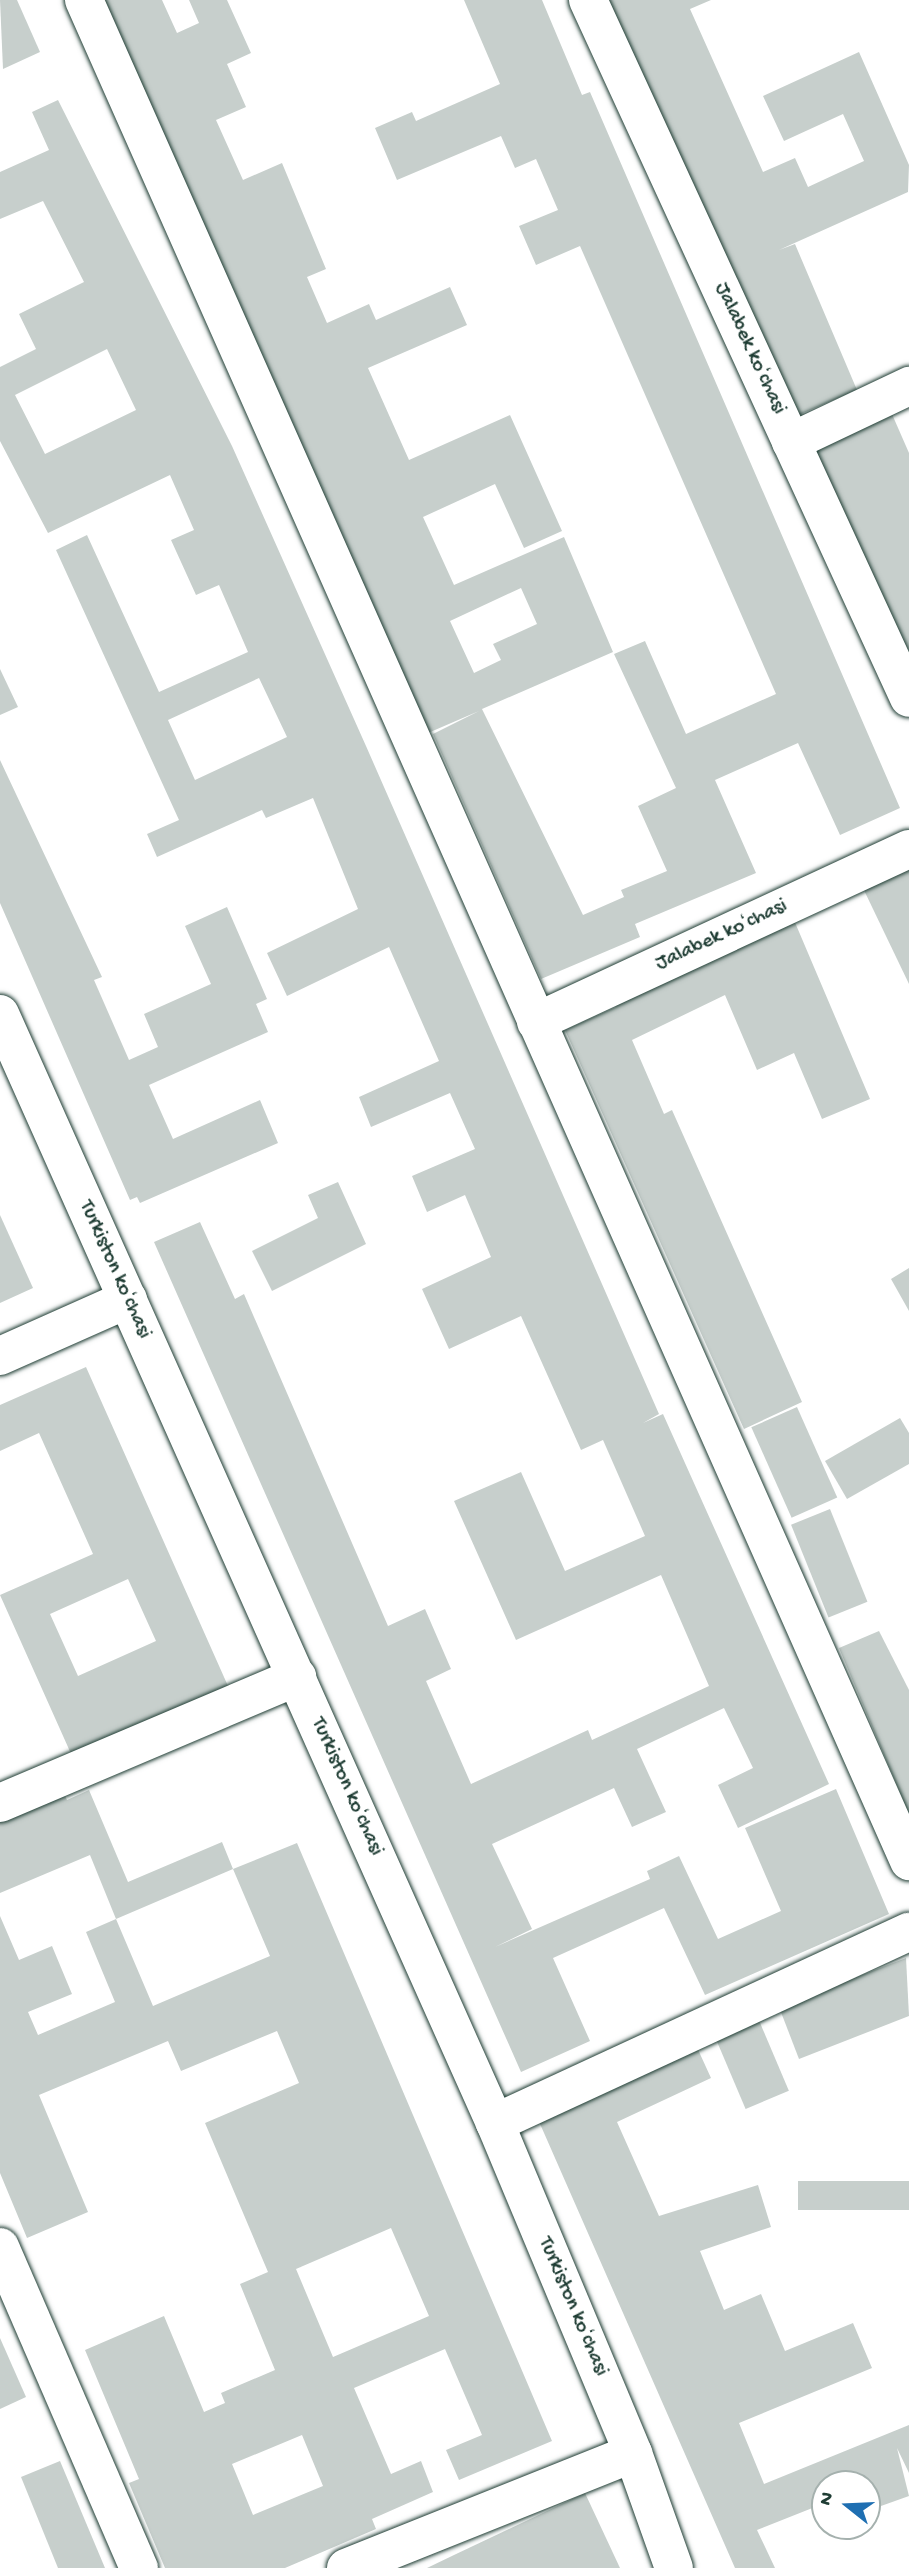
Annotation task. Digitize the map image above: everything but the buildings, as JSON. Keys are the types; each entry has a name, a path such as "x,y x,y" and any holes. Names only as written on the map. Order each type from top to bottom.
{"street":[{"path":"84,0 909,1861"},
{"name":"Jalabek koʻchasi","path":"588,0 909,698"},
{"path":"791,442 909,386"},
{"name":"Jalabek koʻchasi","path":"536,1022 909,849"},
{"name":"Turkiston koʻchasi","path":"0,1014 495,2123 633,2453 674,2568"},
{"path":"0,1356 128,1299"},
{"path":"0,1803 297,1677"},
{"path":"495,2123 909,1932"},
{"path":"0,2247 139,2568"},
{"path":"346,2568 633,2453"}]}
